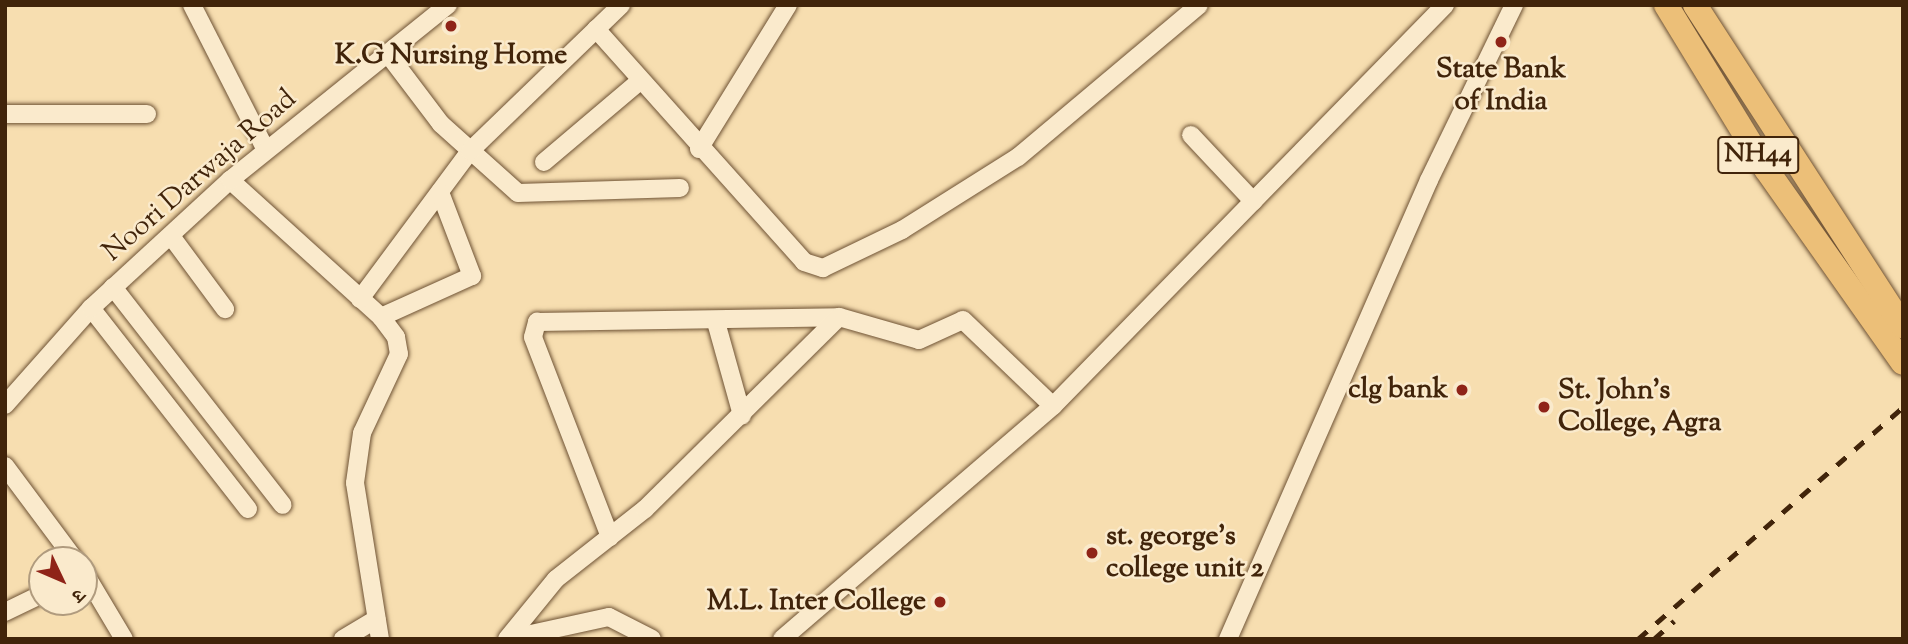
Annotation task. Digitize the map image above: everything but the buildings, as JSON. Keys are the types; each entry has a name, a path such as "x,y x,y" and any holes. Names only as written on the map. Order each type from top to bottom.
{"highway":[{"name":"NH44","path":"1666,5 1864,293 1903,327"},
{"name":"NH44","path":"1695,5 1903,363"}],"street":[{"path":"192,5 265,148"},
{"name":"Noori Darwaja Road","path":"5,405 91,308 265,148 448,5"},
{"path":"360,299 470,151 621,5"},
{"path":"699,149 788,5"},
{"path":"596,29 699,149 804,262 823,268 902,230 1018,157 1199,5"},
{"path":"782,639 1053,406 1445,5"},
{"path":"1228,639 1423,192 1514,5"},
{"path":"388,54 470,151 519,193 680,188"},
{"path":"544,162 640,81"},
{"path":"5,114 147,114"},
{"path":"1191,135 1252,201"},
{"path":"230,180 381,317 399,354 362,433 355,483 380,639"},
{"path":"381,317 472,276 440,192"},
{"path":"171,236 225,309"},
{"path":"113,287 283,505"},
{"path":"91,308 248,509"},
{"path":"610,537 533,326 552,319 716,322 839,317 919,340 967,321 1053,406"},
{"path":"508,639 556,579 610,537 742,415 839,317"},
{"path":"716,322 742,415"},
{"path":"5,466 65,546"},
{"path":"98,596 124,639"},
{"path":"5,612 28,601"},
{"path":"508,639 609,617 652,639"},
{"path":"342,639 376,619"}],"railway":[{"path":"1638,639 1903,407"},
{"path":"1654,639 1674,621"}],"place":[{"name":"K.G Nursing Home","path":"451,26"},
{"name":"State Bank of India","path":"1501,42"},
{"name":"clg bank","path":"1462,390"},
{"name":"St. John's College, Agra","path":"1544,407"},
{"name":"st. george's college unit 2","path":"1092,553"},
{"name":"M.L. Inter College","path":"940,602"}]}
